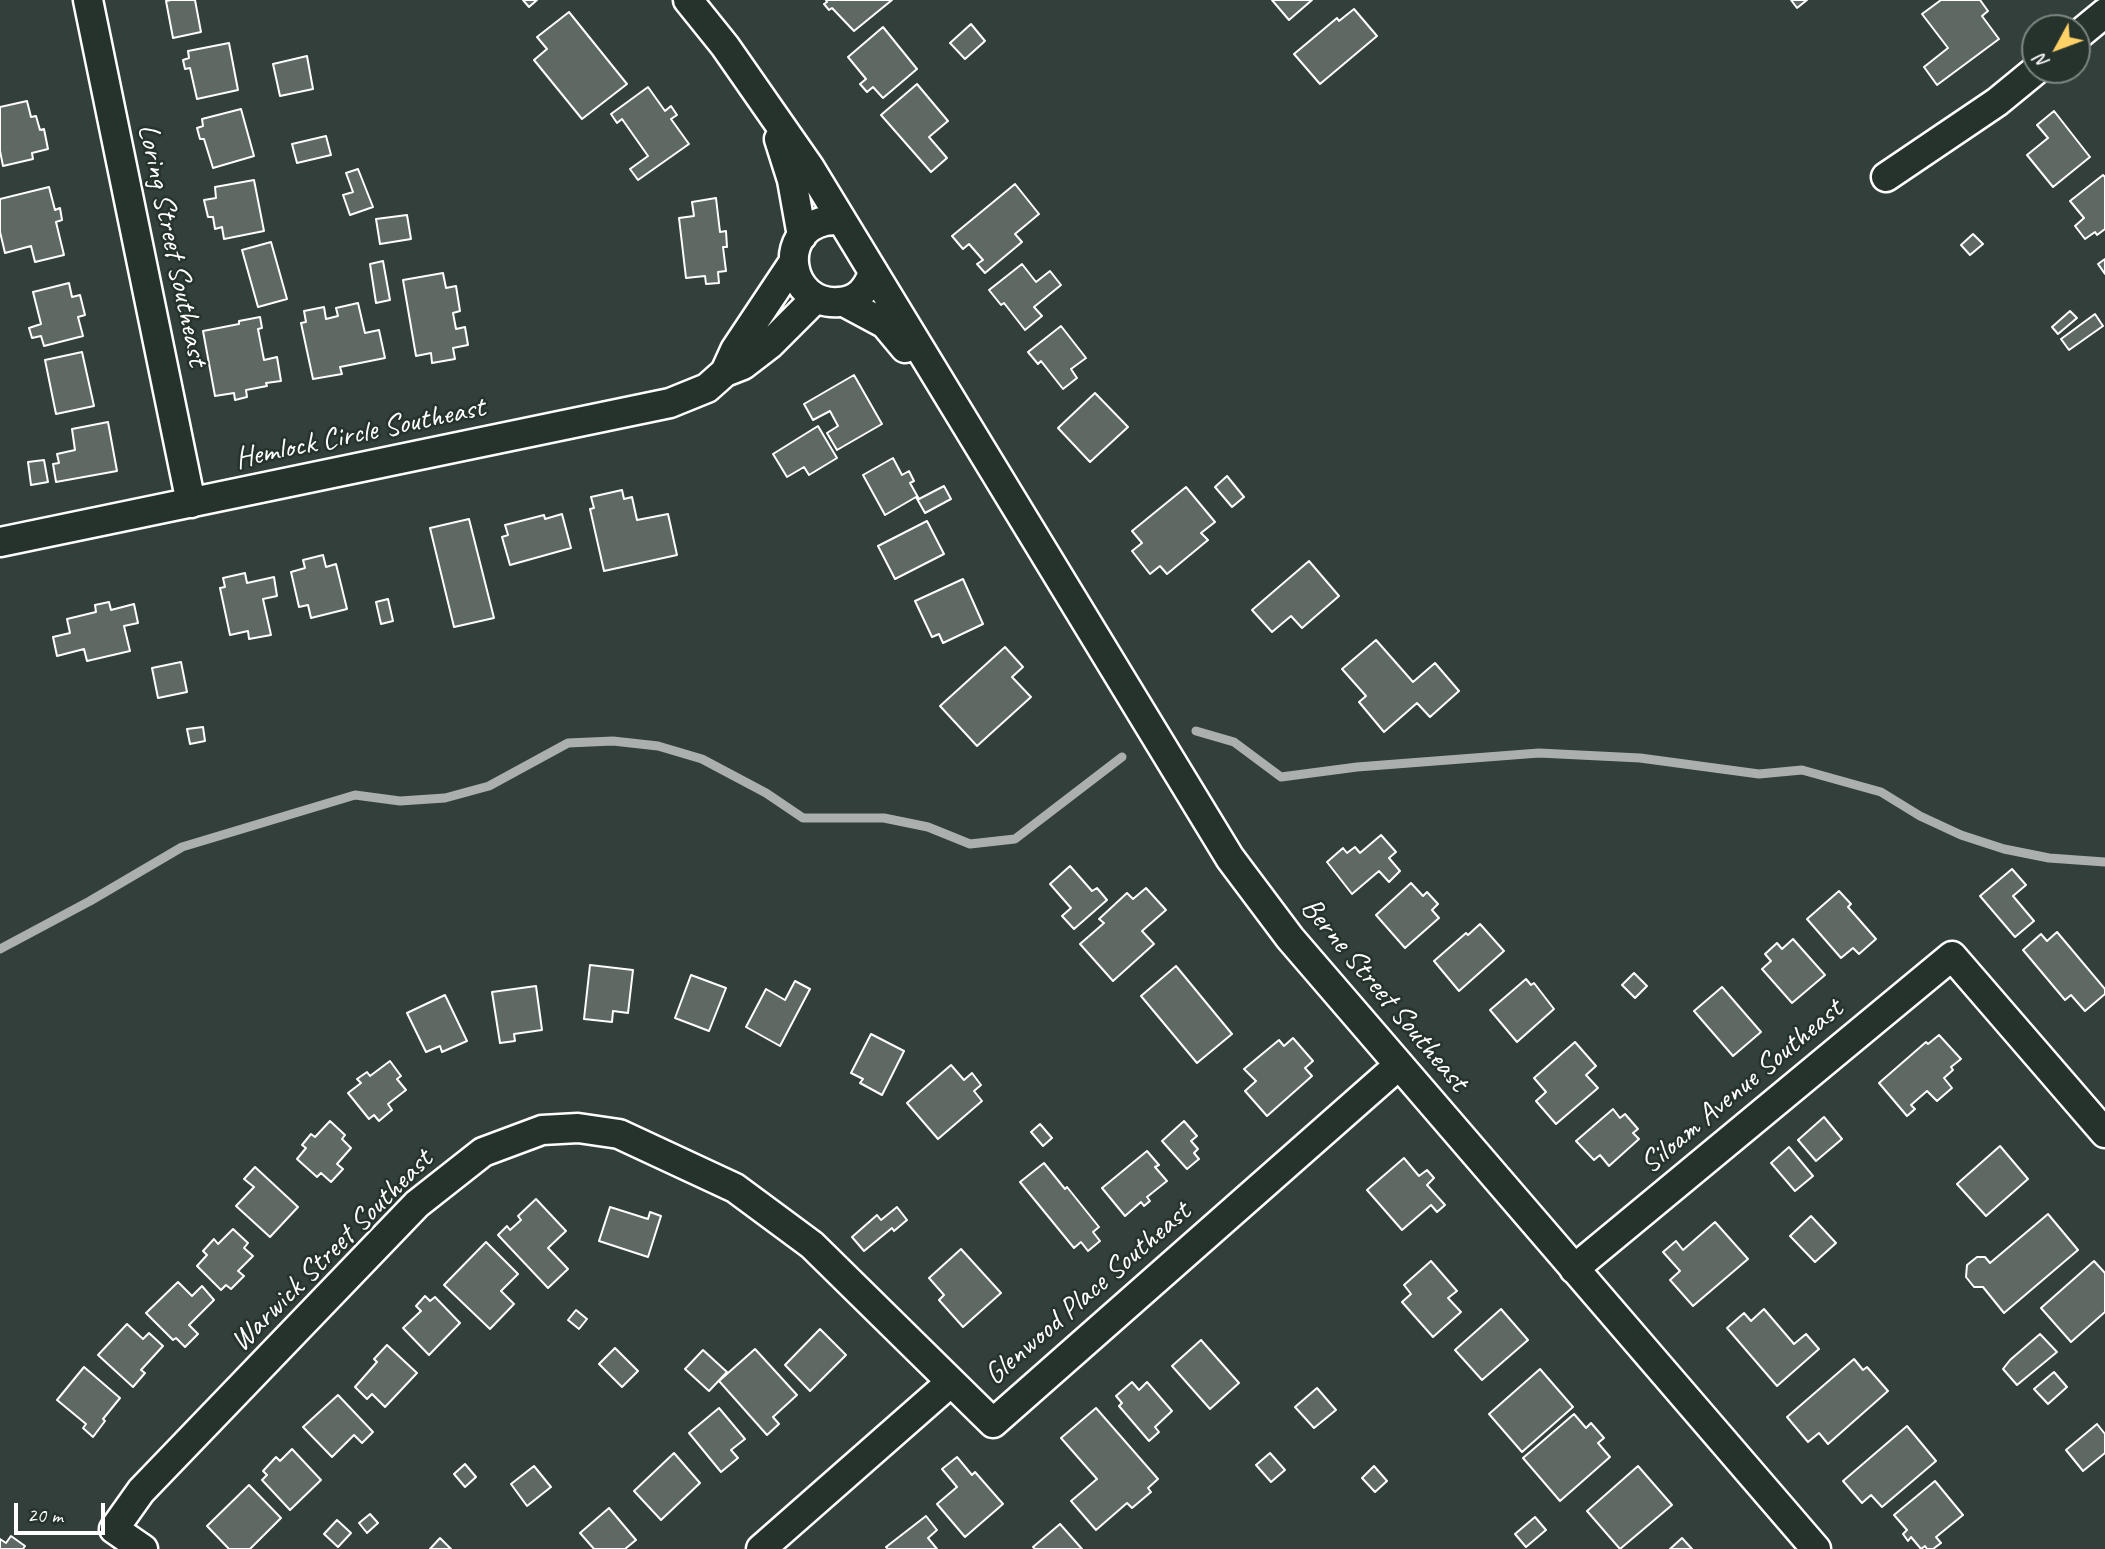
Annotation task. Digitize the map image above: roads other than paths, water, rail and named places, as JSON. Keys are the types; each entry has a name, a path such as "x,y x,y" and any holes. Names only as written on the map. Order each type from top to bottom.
{"street":[{"name":"Loring Street Southeast","path":"88,0 191,503"},
{"name":"Berne Street Southeast","path":"688,0 725,46 810,168 1230,858 1290,939 1816,1549"},
{"path":"2091,24 2105,13"},
{"path":"1886,177 1997,102 2021,82"},
{"name":"Berne Street Southeast","path":"771,113 792,180 802,236 795,249 793,263"},
{"path":"802,236 812,226 825,220 841,220"},
{"name":"Hemlock Circle Southeast","path":"725,372 735,350 793,263"},
{"path":"793,263 800,284 816,298"},
{"path":"844,302 868,287 873,273"},
{"name":"Hemlock Circle Southeast","path":"0,542 670,403 707,388 725,372 743,365 769,345 816,298"},
{"name":"Berne Street Southeast","path":"816,298 830,303 844,302 885,324 932,378 971,433"},
{"name":"Siloam Avenue Southeast","path":"1574,1269 1952,956 2105,1133"},
{"name":"Glenwood Place Southeast","path":"761,1549 951,1382 993,1423 1399,1065"},
{"name":"Warwick Street Southeast","path":"143,1549 114,1528 141,1491 417,1205 483,1152 542,1130 578,1128 620,1134 735,1188 812,1245 951,1382"}],"waterway":[{"path":"1196,731 1234,742 1281,777 1357,767 1539,753 1640,758 1759,774 1802,770 1881,792 1920,816 1961,835 2004,849 2049,858 2105,862"},
{"path":"0,949 90,901 182,847 355,795 400,801 445,798 489,786 568,743 613,741 658,746 702,759 766,793 803,818 884,818 928,827 970,844 1015,839 1122,757"}]}
